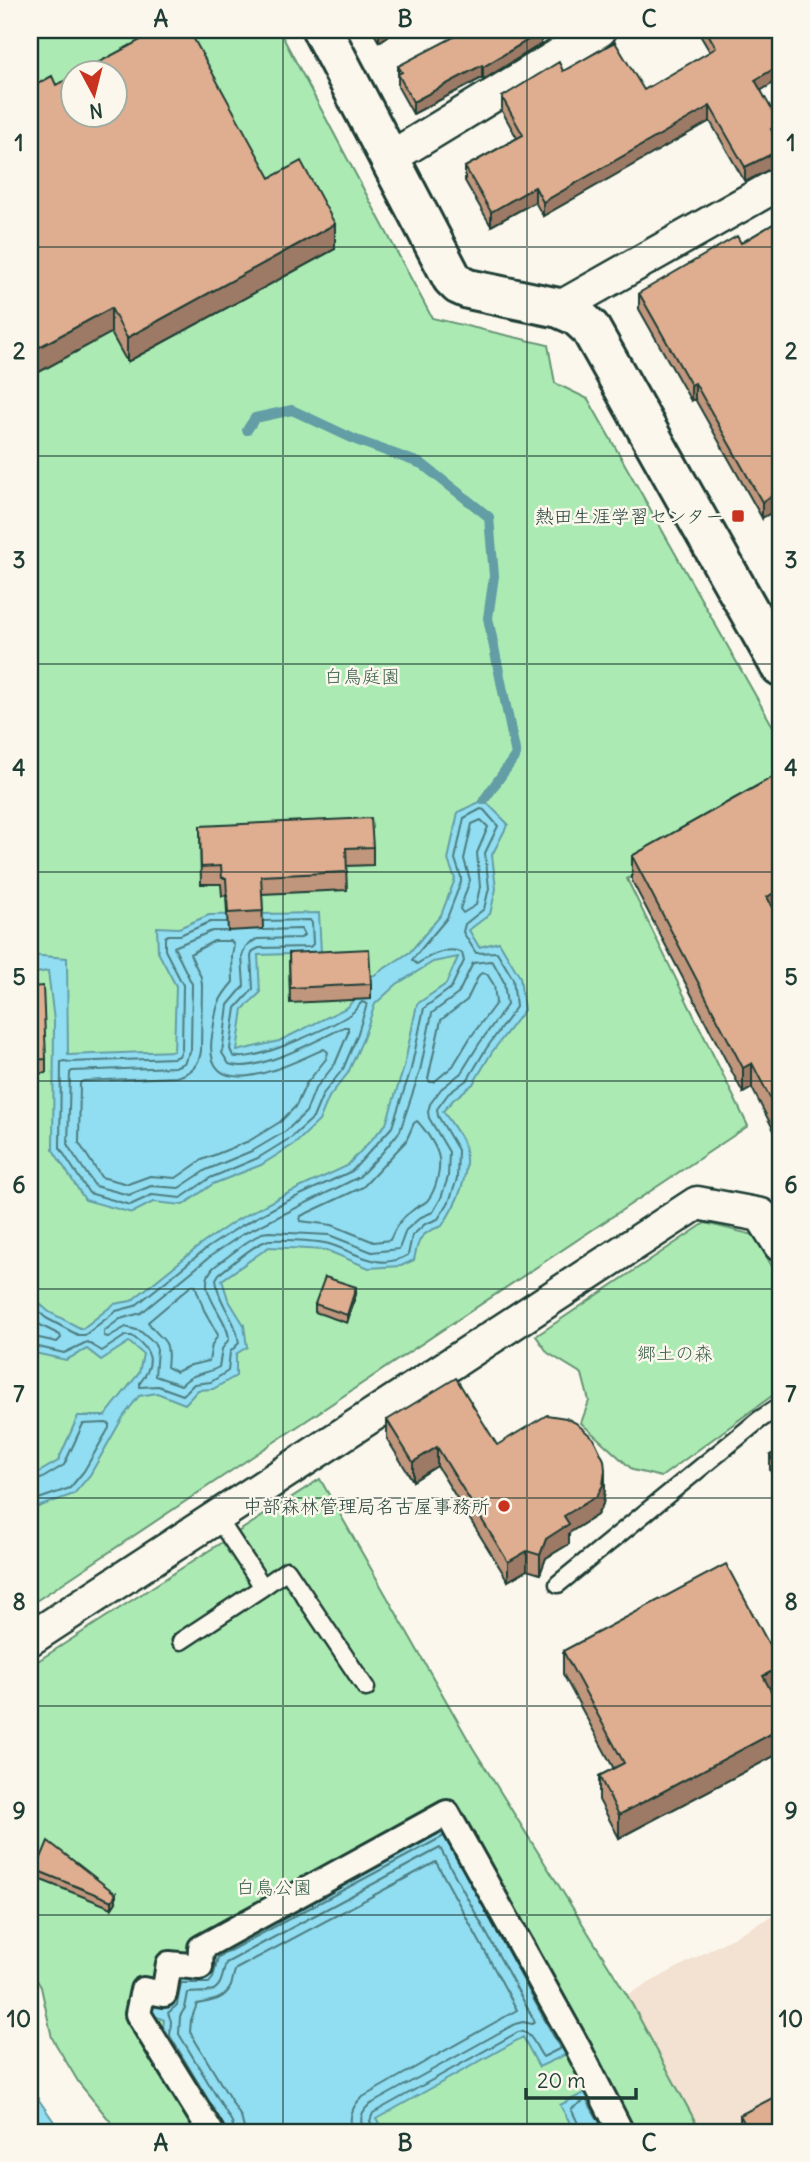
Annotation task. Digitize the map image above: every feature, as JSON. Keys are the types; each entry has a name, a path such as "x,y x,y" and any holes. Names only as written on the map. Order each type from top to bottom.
{"street":[{"path":"322,30 452,278 468,289 559,308 577,316 590,328 780,666"},
{"path":"390,158 600,30"},
{"path":"559,308 780,183"},
{"path":"30,1639 697,1203 761,1215 780,1245"},
{"path":"211,2132 138,2014 143,1990 164,1994 169,1964 200,1967 201,1948 447,1813 578,2048 621,2132"}],"lane":[{"path":"558,1584 759,1420 780,1406"},
{"path":"217,1517 263,1587"},
{"path":"181,1641 287,1570 366,1688"}],"shaded area":[{"path":"780,1912 780,2132 701,2132 627,1995"}],"green space":[{"name":"白鳥庭園","path":"30,30 279,30 432,318 548,345 555,383 588,399 780,739 780,795 627,879 748,1126 30,1605"},
{"name":"郷土の森","path":"705,1223 754,1235 780,1280 780,1390 661,1477 633,1470 581,1423 589,1401 582,1374 548,1353 536,1336"},
{"name":"白鳥公園","path":"320,1479 473,1748 627,1995 701,2132 119,2132 79,2083 52,2038 41,1987 30,1969 30,1666"}],"water":[{"path":"484,800 508,824 492,855 496,889 490,914 469,930 479,947 499,942 520,977 524,1010 492,1052 473,1084 443,1111 462,1140 466,1170 453,1208 442,1226 425,1234 419,1242 414,1260 401,1266 369,1268 326,1250 269,1247 222,1280 228,1299 244,1325 247,1347 236,1354 236,1376 213,1389 198,1390 185,1404 157,1393 139,1396 123,1417 90,1475 74,1494 30,1510 30,1470 39,1472 58,1461 78,1416 105,1416 139,1373 143,1354 129,1342 101,1360 87,1349 66,1360 30,1352 30,1296 49,1312 82,1329 114,1304 131,1301 235,1221 347,1166 386,1124 404,1067 417,1004 446,984 458,957 433,962 397,984 375,1004 348,1073 329,1097 319,1121 296,1143 261,1165 213,1184 183,1205 153,1202 132,1213 85,1200 53,1150 54,1021 48,971 30,974 30,955 67,958 68,1055 174,1051 176,986 158,952 157,927 179,928 209,915 319,913 321,953 258,955 260,993 243,1009 237,1051 279,1041 348,1007 368,979 410,952 441,915 455,879 448,860 458,812"},
{"path":"447,1825 571,2052 539,2067 523,2037 376,2119 384,2132 220,2132 162,2037 164,2020 147,2013 149,1999 175,1973"},
{"path":"30,2087 61,2132 30,2132"},
{"path":"590,2090 613,2132 571,2132 574,2130 560,2105"}],"building":[{"path":"159,30 189,30 270,178 301,161 335,224 127,338 111,308 30,352 30,88 52,76 56,85 60,83 60,130 130,130 130,60 103,60"},
{"path":"467,30 541,32 483,67 482,65 413,102 398,74 402,72 398,66"},
{"path":"706,30 780,30 780,65 755,80 780,124 771,129 780,144 780,150 745,167 710,106 543,202 535,187 491,212 465,167 523,135 502,97 559,62 563,71 615,42 644,90 716,48"},
{"path":"780,220 780,491 762,502 695,383 691,385 639,293 737,236 741,243"},
{"path":"780,773 780,889 767,897 780,922 780,1117 752,1063 743,1068 632,856"},
{"path":"371,818 373,847 346,848 347,872 261,876 263,911 228,913 226,878 222,878 221,866 201,867 200,826"},
{"path":"369,949 371,984 290,988 289,953"},
{"path":"43,986 46,1059 30,1060 30,987"},
{"path":"325,1277 356,1287 347,1315 315,1304"},
{"path":"456,1378 497,1445 547,1415 566,1418 576,1423 594,1439 604,1460 603,1485 597,1496 564,1516 569,1524 546,1539 540,1555 527,1551 508,1562 437,1447 413,1462 387,1420"},
{"path":"780,1450 780,1474 770,1455"},
{"path":"726,1564 780,1665 763,1676 780,1708 780,1729 619,1815 599,1776 624,1763 563,1651"},
{"path":"48,1841 116,1894 112,1901 36,1870"},
{"path":"780,2094 780,2132 749,2132 740,2115"}],"waterway":[{"path":"247,430 255,418 292,410 356,440 422,464 489,517 494,576 488,618 516,755 484,800"}],"place":[{"name":"熱田生涯学習センター","path":"738,516"},
{"name":"中部森林管理局名古屋事務所","path":"504,1506"}]}
